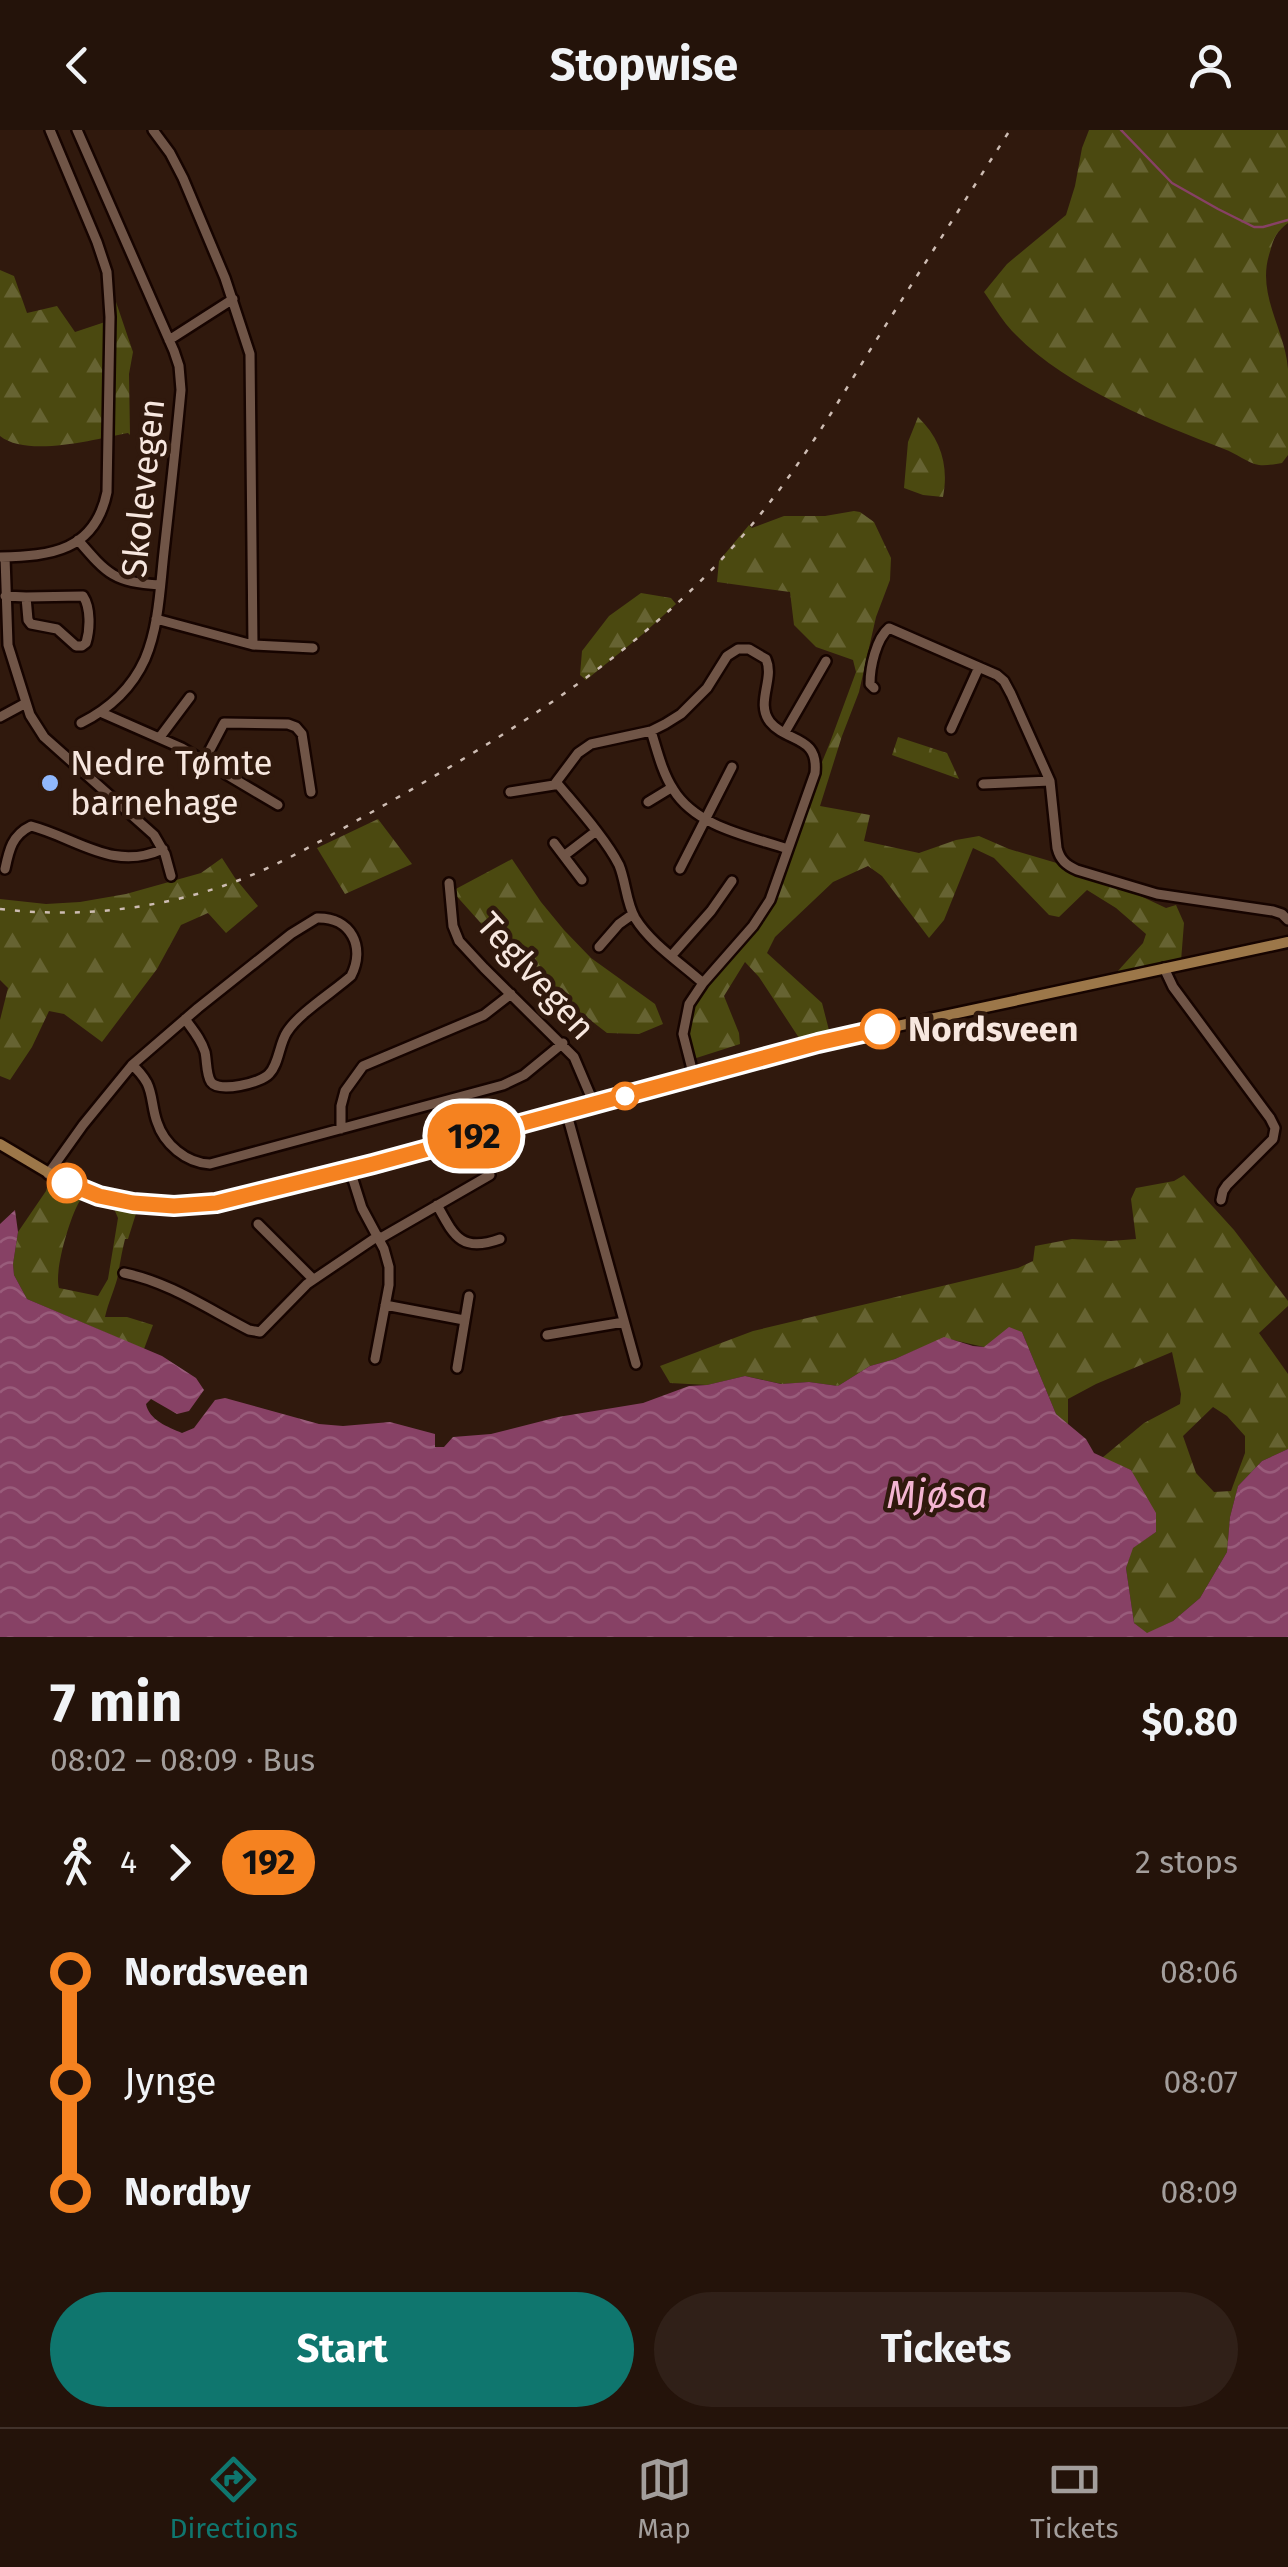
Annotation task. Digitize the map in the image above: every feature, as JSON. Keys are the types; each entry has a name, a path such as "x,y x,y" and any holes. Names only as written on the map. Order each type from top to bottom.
{"main road":[{"path":"0,1144 48,1174 106,1198 174,1206 230,1200 818,1043 1288,942"}],"street":[{"path":"76,130 52,135 107,272 108,492 96,521 78,540 49,554 2,557 8,645 40,733 151,831 163,849 171,876"},
{"name":"Skolevegen","path":"76,130 170,340 181,390 150,645 122,694 81,723"},
{"path":"153,130 183,178 233,299 250,354 253,644"},
{"path":"170,340 233,299"},
{"path":"78,540 112,575 160,585"},
{"path":"5,596 84,596 88,615 86,643 76,646 57,628 30,624 26,597"},
{"path":"156,618 253,644 313,648"},
{"path":"874,688 870,673 883,634 890,628 1001,678 1050,781 1056,848 1068,866 1157,894 1273,911 1288,920"},
{"path":"510,792 557,784 586,748 601,740 651,731 681,714 707,688 727,656 743,648 757,652 768,664 770,675 764,707 771,723 807,745 816,764 814,777 775,890 764,910 688,1004 684,1041 694,1077"},
{"path":"786,732 826,661"},
{"path":"950,729 980,667"},
{"path":"160,738 190,697"},
{"path":"0,718 26,703"},
{"path":"100,712 160,738 278,805"},
{"path":"204,761 224,724 288,724 302,734 311,792"},
{"path":"651,731 671,788 682,802 706,820 788,849"},
{"path":"680,869 706,820 723,775 732,766"},
{"path":"983,784 1050,781"},
{"path":"557,784 619,865 633,914 646,932 703,983"},
{"path":"648,802 671,788"},
{"path":"4,869 17,835 31,826 99,854 142,856 163,849"},
{"path":"565,855 596,832"},
{"path":"554,842 582,880"},
{"path":"672,955 732,881"},
{"name":"Teglvegen","path":"449,883 455,934 476,960 562,1044 581,1068 594,1104"},
{"path":"599,946 633,914"},
{"path":"48,1174 132,1065 184,1020 310,920 336,920 354,936 358,950 351,976 288,1029 265,1078 236,1086 215,1086 209,1078 200,1040 184,1020"},
{"path":"1164,968 1275,1128 1273,1139 1227,1185 1221,1200"},
{"path":"340,1129 345,1091 362,1066 484,1015 510,994"},
{"path":"132,1065 149,1088 155,1118 167,1141 198,1163 222,1162 503,1084 524,1075 562,1044"},
{"path":"566,1111 636,1364"},
{"path":"350,1170 362,1208 389,1267 376,1359"},
{"path":"124,1273 170,1288 256,1332 264,1329 313,1279 378,1237 490,1175"},
{"path":"437,1205 454,1234 467,1244 500,1239"},
{"path":"258,1224 313,1279"},
{"path":"457,1368 469,1296"},
{"path":"385,1305 464,1320"},
{"path":"547,1335 624,1322"}],"green space":[{"path":"1089,130 1288,130 1288,223 1275,237 1266,270 1269,299 1288,369 1288,455 1282,463 1250,462 1137,413 1078,382 1027,345 1006,324 984,292 1007,264 1066,215"},
{"path":"0,270 14,276 27,313 57,306 75,332 108,321 116,302 133,352 129,374 130,435 44,446 27,446 0,436"},
{"path":"918,417 941,454 945,475 943,497 904,488 908,442"},
{"path":"854,511 874,522 891,558 890,580 876,617 859,692 820,806 870,815 864,841 919,853 979,836 1094,874 1166,908 1176,905 1184,923 1181,961 1126,976 1117,972 1143,943 1146,934 1116,908 1087,890 1059,917 1049,915 994,858 973,848 944,920 929,938 882,876 868,866 833,882 775,937 767,953 822,1003 831,1038 803,1044 745,962 724,996 740,1044 687,1061 681,1029 770,889 856,672 853,660 816,647 794,625 790,592 717,582 719,561 749,525 752,528 784,516"},
{"path":"641,593 671,598 676,604 586,680 580,675 582,651 609,616"},
{"path":"898,737 947,753 959,779 892,755"},
{"path":"378,819 412,864 345,894 317,848"},
{"path":"222,858 258,906 226,933 208,913 181,925 157,969 102,1042 64,1014 49,1011 10,1080 0,1076 0,1020 8,988 0,980 0,899 46,904 126,894 201,873"},
{"path":"512,859 564,930 591,958 655,1004 663,1024 639,1034 607,1033 487,930 452,891"},
{"path":"1184,1175 1234,1230 1288,1301 1288,1306 1259,1333 1288,1374 1288,1449 1262,1461 1238,1486 1227,1552 1200,1598 1173,1621 1147,1634 1134,1623 1126,1568 1132,1548 1156,1532 1131,1470 1102,1458 1144,1423 1180,1404 1172,1352 1068,1399 1068,1425 1056,1414 1022,1332 984,1347 944,1338 870,1366 838,1386 782,1384 745,1376 707,1385 670,1383 660,1366 753,1331 1018,1268 1033,1261 1035,1246 1072,1239 1136,1239 1131,1199 1136,1188 1174,1181","holes":["1213,1407 1245,1436 1245,1453 1231,1491 1214,1492 1196,1473 1183,1436"]},
{"path":"50,1176 89,1191 78,1204 67,1234 59,1288 98,1296 108,1279 118,1218 109,1197 139,1204 125,1239 105,1317 127,1317 153,1325 144,1349 27,1299 14,1275 18,1232 46,1191"}],"water":[{"name":"Mjøsa","path":"15,1210 18,1232 14,1275 27,1299 162,1356 196,1378 204,1390 189,1411 177,1414 151,1399 146,1404 155,1419 182,1433 194,1428 215,1400 225,1398 319,1424 390,1422 435,1434 435,1447 444,1447 453,1437 491,1434 558,1417 643,1403 689,1386 745,1376 781,1384 838,1386 870,1366 944,1337 984,1347 1009,1327 1022,1332 1056,1414 1086,1439 1094,1453 1131,1470 1156,1513 1156,1532 1133,1548 1126,1568 1134,1623 1147,1633 1173,1621 1200,1598 1227,1552 1238,1486 1262,1461 1288,1449 1288,1637 0,1637 0,1224"}],"waterway":[{"path":"1121,130 1172,183 1218,209 1254,227 1288,220"}],"railway":[{"path":"0,909 56,913 113,910 169,901 243,879 318,843 425,782 529,717 629,645 719,562 775,496 1010,130"}],"bus line":[{"name":"192","path":"67,1183 99,1196 133,1203 216,1203 880,1029"}],"place":[{"name":"Nedre Tømte barnehage","path":"50,783"},
{"name":"Nordsveen","path":"880,1029"}]}
